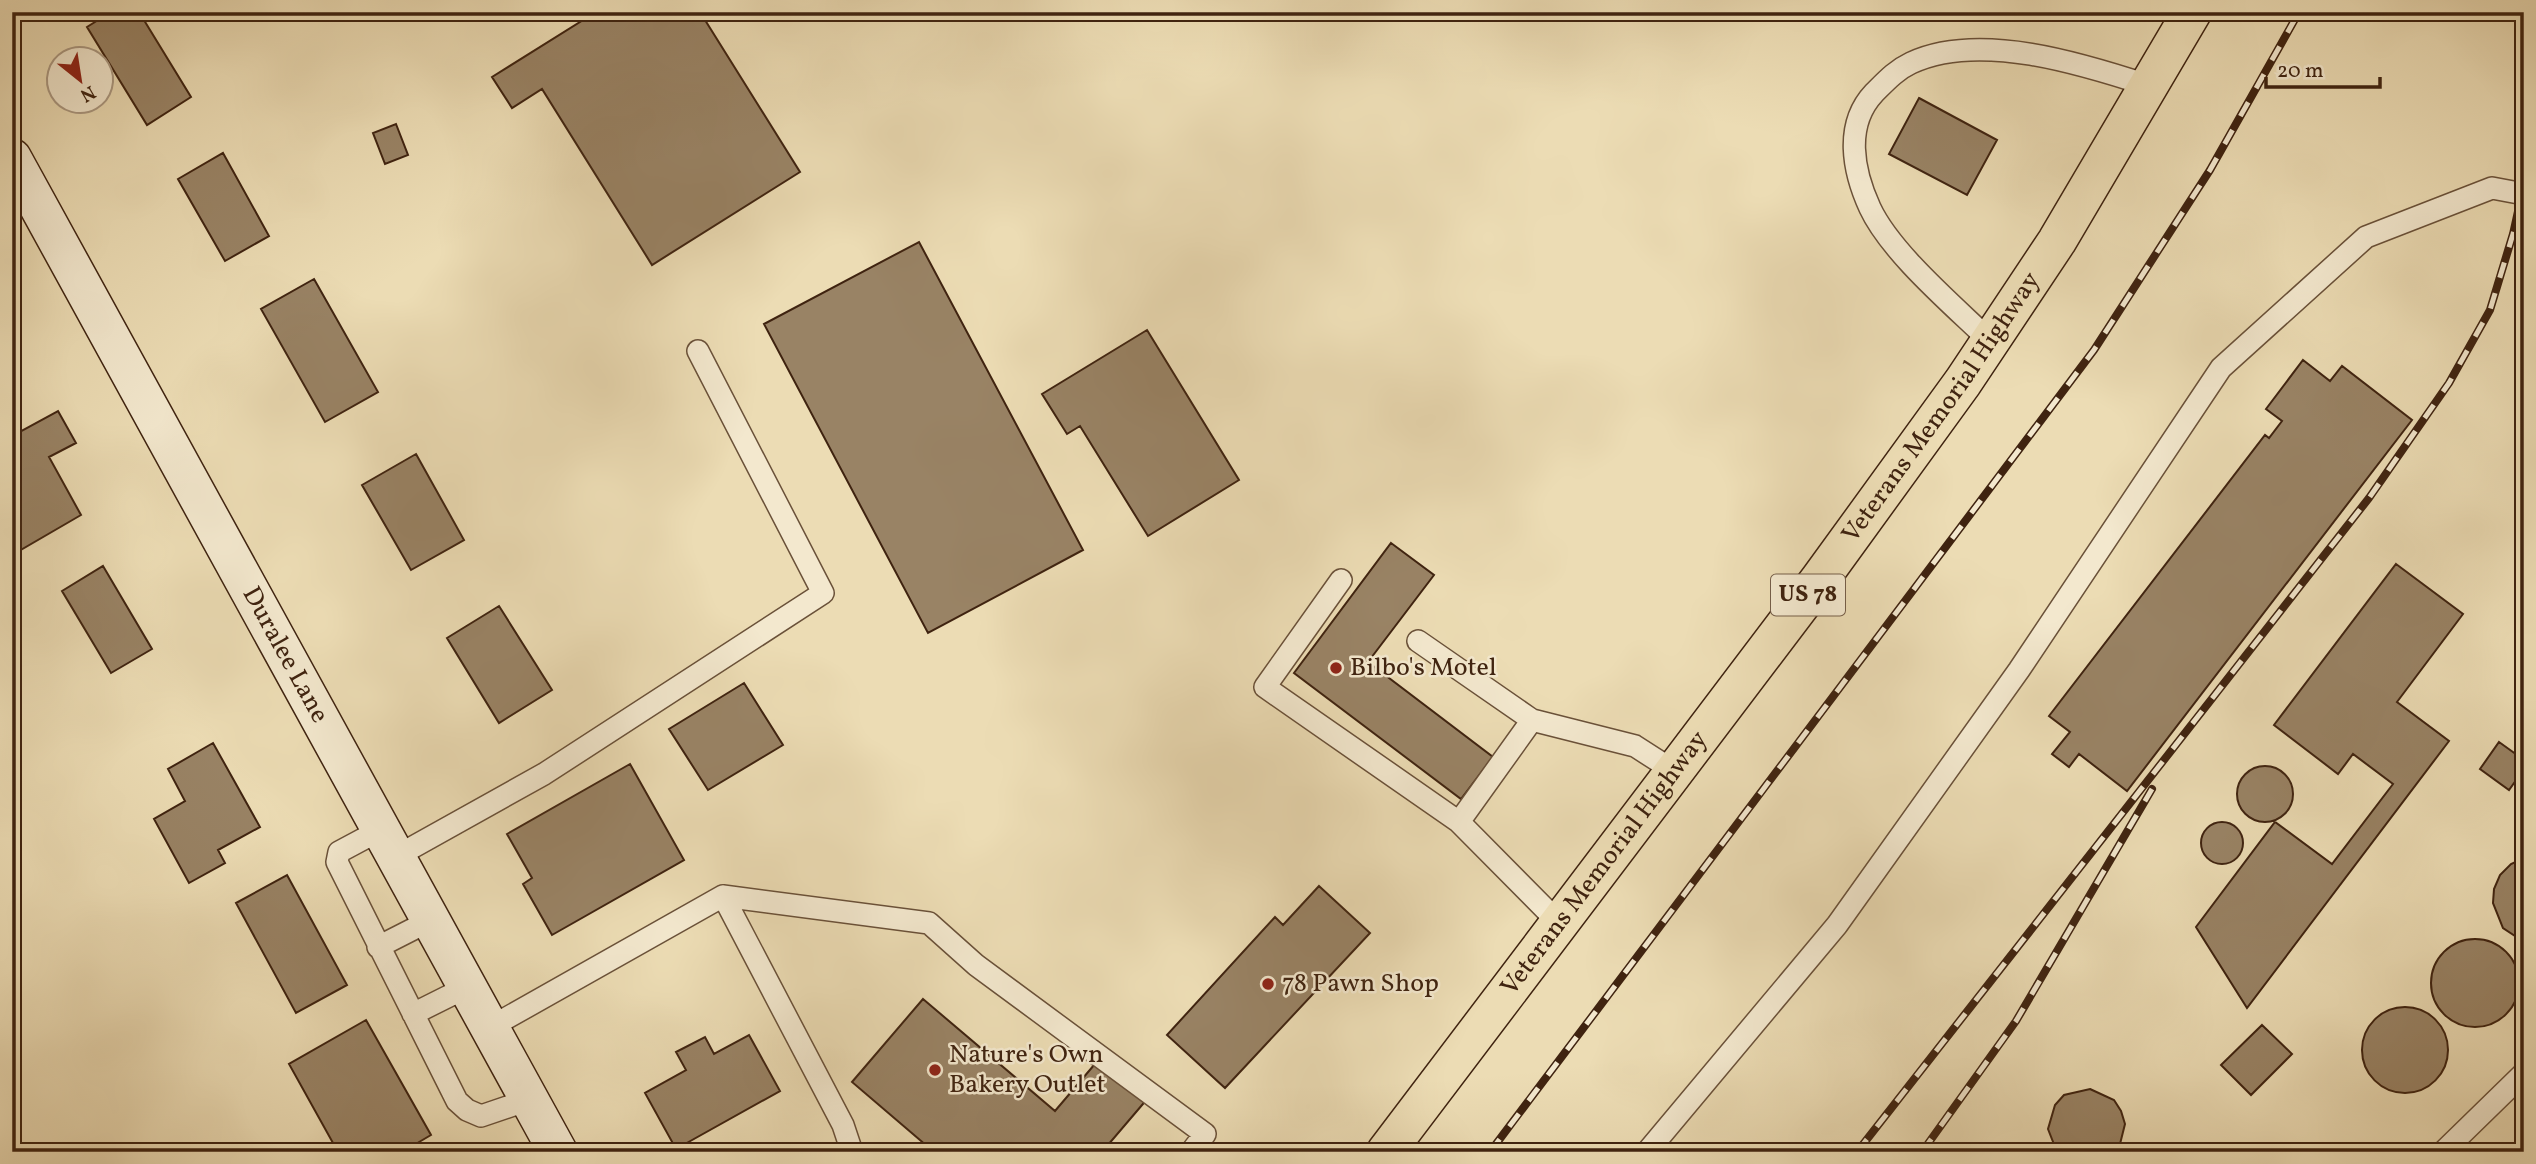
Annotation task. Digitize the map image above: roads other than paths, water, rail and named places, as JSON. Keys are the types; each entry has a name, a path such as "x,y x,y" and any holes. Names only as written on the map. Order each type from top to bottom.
{"main road":[{"name":"Veterans Memorial Highway","path":"1386,1152 1828,568 1991,342 2057,241 2192,12"}],"street":[{"name":"Duralee Lane","path":"12,158 558,1152"}],"lane":[{"path":"1991,342 1912,263 1871,210 1859,178 1853,151 1856,127 1867,100 1892,75 1910,63 1932,55 1956,52 2036,54 2080,63 2150,86"},
{"path":"1647,1152 1837,925 2019,670 2221,368 2366,237 2492,188 2524,194"},
{"path":"528,1100 481,1116 467,1110 457,1101 337,862 339,852 389,843 544,774 823,593 698,351"},
{"path":"1341,580 1265,687 1459,822 1559,923"},
{"path":"1418,641 1532,720 1635,746 1674,771"},
{"path":"1459,822 1532,720"},
{"path":"489,1028 723,896 929,923 976,965 1205,1134 1191,1152"},
{"path":"723,896 843,1125 852,1152"},
{"path":"378,947 431,920"},
{"path":"413,1014 467,987"},
{"path":"2443,1152 2524,1073"}],"railway":[{"path":"1490,1152 2094,350 2210,170 2299,12"},
{"path":"1857,1152 2369,498 2449,383 2490,310 2513,234 2524,184"},
{"path":"1922,1152 2016,1021 2152,789"}],"place":[{"name":"Bilbo's Motel","path":"1336,668"},
{"name":"78 Pawn Shop","path":"1268,984"},
{"name":"Nature's Own Bakery Outlet","path":"935,1070"}]}
